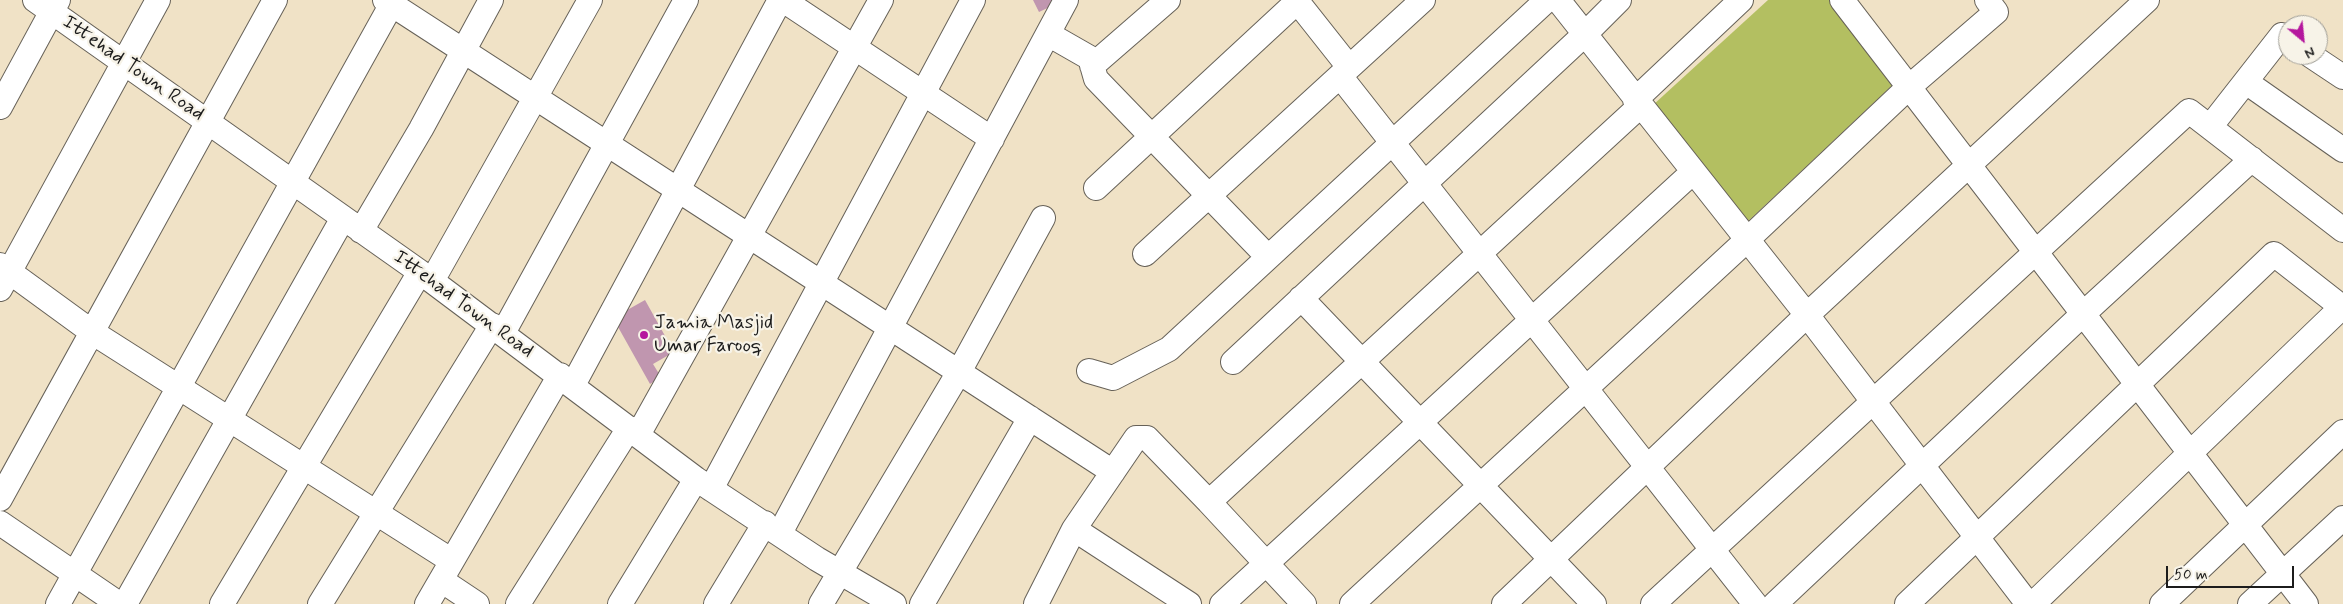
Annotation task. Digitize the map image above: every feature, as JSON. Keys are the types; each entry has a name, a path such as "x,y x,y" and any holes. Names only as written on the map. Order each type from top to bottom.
{"street":[{"path":"158,0 3,275 376,513 446,570 477,604"},
{"path":"0,499 275,0"},
{"path":"125,604 230,420 352,224 421,129 491,0"},
{"path":"222,604 302,466 426,276 535,97 590,0"},
{"path":"320,604 376,513 498,329 607,144 686,0"},
{"path":"427,604 446,570 566,380 678,190 781,0 992,139"},
{"path":"518,604 634,431 749,236 882,0"},
{"path":"620,604 703,484 822,283 973,0"},
{"path":"716,604 772,528 891,328 1066,0"},
{"path":"1092,66 1168,0"},
{"path":"1096,188 1298,0 1392,142 1755,604"},
{"path":"1145,254 1422,0"},
{"path":"1089,371 1113,378 1168,350 1547,0"},
{"path":"1558,0 1748,239 2028,604"},
{"path":"1233,362 1585,34 1619,0"},
{"path":"1209,502 1480,254 1638,103 1741,0"},
{"path":"1842,0 2306,604"},
{"path":"1352,604 1748,239 1909,87 1996,12 1987,0"},
{"path":"1504,604 1807,315 2147,0"},
{"path":"58,604 293,182 390,2 1113,472"},
{"path":"0,107 49,4"},
{"name":"Ittehad Town Road","path":"49,4 123,62 426,276 703,484 841,573 894,604"},
{"path":"1048,34 1090,58 1096,79 1268,257"},
{"path":"2210,127 2278,41"},
{"path":"2324,65 2343,78"},
{"path":"2246,82 2343,150"},
{"path":"1653,604 2189,111 2343,230"},
{"path":"1775,604 2083,314 2252,159"},
{"path":"1222,604 1533,321 1693,172"},
{"path":"821,604 959,372 1043,218"},
{"path":"1907,604 2274,254 2342,308 2033,604"},
{"path":"1301,298 1594,604"},
{"path":"922,604 1030,418"},
{"path":"2162,604 2343,432"},
{"path":"1036,604 1074,528 1136,438 1148,438 1304,604"},
{"path":"2250,604 2343,518"},
{"path":"0,523 119,604"},
{"path":"1074,528 1189,604"}],"green space":[{"path":"1768,0 1829,0 1898,80 1745,224 1653,105"}],"building":[{"path":"1033,0 1055,0 1056,4 1039,12"},
{"name":"Jamia Masjid Umar Farooq","path":"645,300 674,352 653,364 661,377 650,384 613,318"}],"place":[{"name":"Jamia Masjid Umar Farooq","path":"644,335"}]}
